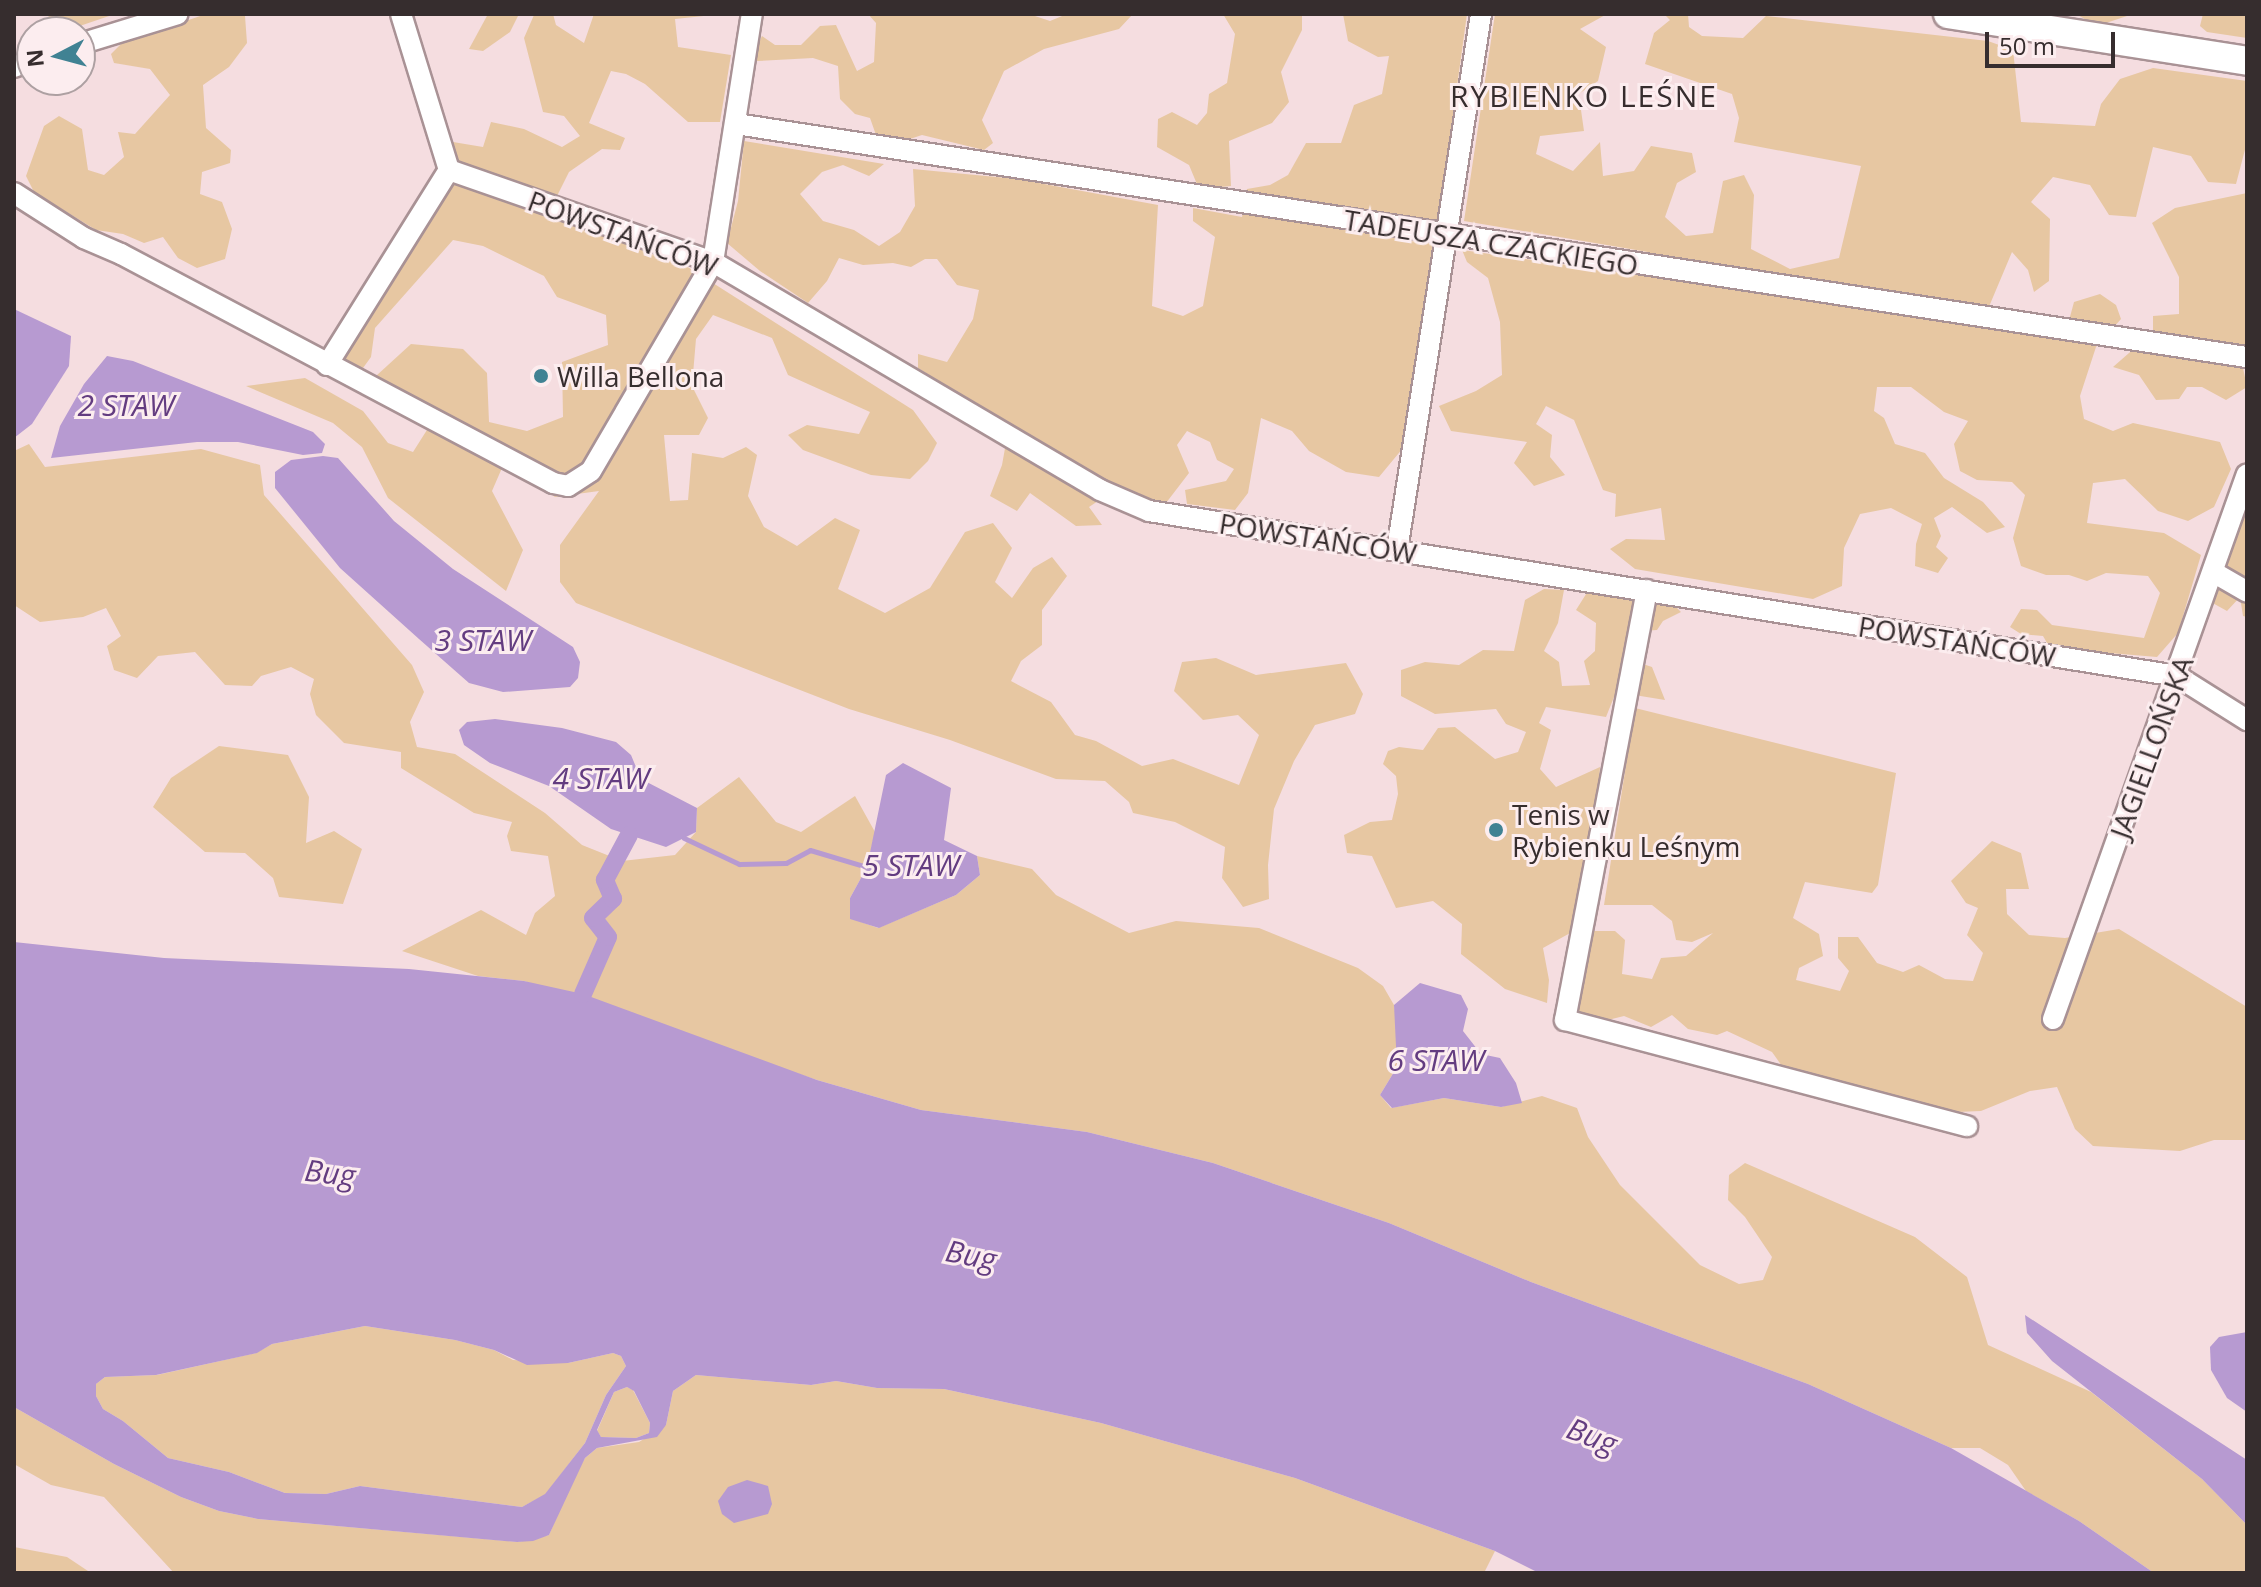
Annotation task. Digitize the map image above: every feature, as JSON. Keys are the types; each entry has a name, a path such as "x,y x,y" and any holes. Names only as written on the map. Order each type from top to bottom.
{"street":[{"path":"96,39 178,14"},
{"path":"327,365 449,170 401,14"},
{"path":"14,193 84,238 121,254 553,483 568,486 591,471 713,262 752,14"},
{"path":"1397,550 1481,14"},
{"path":"1948,14 2247,61"},
{"name":"TADEUSZA CZACKIEGO","path":"736,124 2247,357"},
{"name":"POWSTAŃCÓW","path":"449,170 713,262 1100,490 1149,511 2177,676 2247,720"},
{"name":"JAGIELLOŃSKA","path":"2053,1019 2247,474"},
{"path":"2213,572 2247,592"},
{"path":"1647,590 1565,1020 1967,1126"}],"shaded area":[{"path":"115,14 96,20 96,16 48,16"},
{"path":"206,14 254,14 245,16 247,43 229,67 203,85 206,128 231,150 230,163 202,172 200,194 222,202 232,229 225,259 197,268 178,258 163,237 144,243 123,234 96,230 34,192 26,176 44,126 59,116 82,129 88,170 104,175 124,157 118,132 135,134 170,95 150,69 114,63 111,54 122,43"},
{"path":"488,14 519,14 510,32 483,51 469,49"},
{"path":"553,14 556,25 584,43 594,14 723,14 675,19 678,47 731,55 720,122 688,122 645,84 626,74 611,71 589,123 625,138 620,150 602,149 569,172 547,216 683,264 913,410 937,443 928,461 910,479 871,475 803,450 788,435 807,425 859,434 870,412 788,375 772,338 713,315 696,339 692,386 708,418 699,435 664,435 670,501 688,500 692,453 723,458 746,447 757,455 748,496 764,527 797,546 835,518 860,530 838,589 885,613 930,588 965,532 993,523 1012,548 995,582 1012,598 1033,568 1052,557 1067,576 1042,610 1042,645 1021,661 1011,681 1051,702 1075,735 1096,741 1142,766 1173,759 1239,785 1259,735 1238,715 1203,720 1174,691 1182,662 1216,658 1256,675 1346,663 1363,694 1355,714 1315,725 1294,761 1274,809 1268,865 1269,899 1243,907 1222,878 1225,847 1175,822 1133,813 1129,802 1105,781 1056,779 950,740 849,709 576,603 560,582 560,545 599,491 555,497 505,461 492,491 523,550 506,591 388,498 362,447 333,423 246,386 305,378 363,411 388,443 413,452 432,422 379,389 376,376 411,344 463,349 487,373 489,422 527,431 563,417 562,362 608,345 606,315 557,297 544,276 483,246 453,240 375,328 371,357 363,368 339,359 448,186 464,182 447,141 483,147 491,122 524,129 562,147 580,136 564,116 543,112 524,38 534,15"},
{"path":"868,14 1029,14 1050,21 1067,14 1132,15 1119,29 1044,49 1004,71 982,120 993,143 984,150 922,135 904,141 876,135 870,118 855,114 840,99 838,66 813,58 757,61 756,48 762,36 775,45 801,45 820,26 836,25 857,71 874,62 876,23"},
{"path":"1223,14 1302,14 1302,30 1281,72 1289,102 1272,123 1229,141 1231,186 1199,189 1189,165 1157,147 1158,119 1172,112 1197,125 1207,113 1209,94 1227,83 1235,34"},
{"path":"1343,14 1467,14 1411,419 1403,448 1379,477 1346,472 1309,451 1292,431 1261,418 1248,493 1235,510 1187,504 1185,490 1226,481 1234,469 1217,460 1210,442 1187,431 1177,445 1189,473 1166,503 1127,511 1098,501 1089,507 1102,525 1076,526 1030,493 1017,511 990,496 1002,465 1009,426 918,368 918,354 947,362 973,319 979,290 957,285 937,259 925,259 911,267 893,263 863,265 839,258 827,281 808,303 760,271 727,243 738,201 744,141 884,164 869,176 843,165 822,172 800,194 823,221 854,230 879,246 900,232 915,206 913,169 1017,179 1158,205 1152,306 1183,316 1203,306 1215,237 1193,221 1193,208 1242,217 1247,189 1270,185 1288,175 1306,143 1341,143 1354,105 1382,94 1389,56 1378,57 1348,41"},
{"path":"1495,14 1607,14 1580,29 1606,47 1598,81 1571,99 1581,110 1584,131 1540,136 1536,154 1573,171 1600,142 1603,176 1634,171 1651,146 1692,153 1696,172 1677,183 1665,217 1686,236 1713,233 1723,181 1744,175 1754,195 1751,249 1790,269 1839,258 1861,166 1734,142 1739,118 1732,94 1645,64 1654,33 1670,20 1664,14 1688,14 1689,27 1702,36 1743,38 1766,16 1988,41 2013,50 2021,122 2095,126 2101,104 2120,79 2153,68 2247,81 2247,142 2236,184 2208,182 2191,156 2153,147 2136,217 2109,215 2090,185 2053,177 2031,202 2050,219 2049,281 2034,292 2028,270 2012,252 1988,309 1988,324 2064,339 2074,302 2100,294 2116,305 2121,319 2096,347 2080,396 2084,419 2113,431 2133,423 2220,442 2231,469 2214,507 2188,521 2158,511 2125,479 2093,483 2087,523 2164,533 2201,555 2178,633 2157,657 2050,648 2043,636 2021,634 2010,627 2021,609 2037,610 2052,625 2144,638 2160,593 2148,576 2106,573 2087,581 2069,575 2046,575 2021,566 2013,538 2025,495 2012,482 1977,480 1960,471 1954,444 1968,421 1944,412 1911,387 1877,387 1874,411 1884,418 1895,444 1925,453 1944,478 1983,502 2005,527 1987,533 1952,507 1934,518 1941,536 1936,547 1948,558 1938,573 1915,566 1916,544 1922,524 1891,508 1860,514 1844,548 1842,586 1813,599 1635,569 1610,549 1626,539 1665,540 1661,508 1615,517 1616,494 1603,490 1574,420 1546,406 1536,424 1552,435 1550,457 1565,475 1534,486 1514,463 1527,442 1451,431 1439,406 1476,391 1502,375 1500,322 1488,278 1467,262 1462,250 1646,276 1648,252 1464,221"},
{"path":"2076,14 2133,14 2097,26"},
{"path":"2203,14 2247,14 2247,38 2207,32 2200,26"},
{"path":"2247,193 2247,364 2243,368 2247,387 2226,400 2202,387 2187,387 2179,399 2156,400 2139,375 2113,367 2153,332 2153,316 2179,314 2179,277 2152,223 2175,208"},
{"path":"29,444 45,467 201,449 260,465 264,495 412,665 424,692 410,722 417,747 455,754 545,813 582,845 622,861 675,855 696,832 697,808 739,777 776,822 801,832 855,796 875,832 867,867 850,898 850,918 878,928 956,895 980,875 977,856 1032,869 1056,895 1129,933 1176,921 1259,928 1358,968 1383,986 1394,1005 1398,1031 1397,1067 1380,1095 1391,1108 1444,1098 1501,1107 1542,1096 1577,1108 1588,1137 1620,1185 1700,1265 1739,1284 1763,1280 1772,1257 1745,1217 1728,1200 1729,1175 1745,1163 1915,1237 1967,1277 1988,1345 2091,1392 2202,1479 2247,1525 2247,1573 2154,1573 2079,1521 2026,1491 2008,1465 1980,1448 1951,1448 1808,1384 1531,1282 1389,1223 1213,1163 1087,1132 921,1110 817,1080 524,981 478,976 402,951 481,910 526,935 535,913 555,896 548,856 511,851 507,836 512,822 474,813 401,768 401,752 344,743 316,715 310,694 314,679 291,667 261,676 252,686 225,685 195,652 158,656 137,678 114,670 107,646 121,636 106,608 83,617 40,622 14,605 14,451"},
{"path":"2247,500 2247,617 2243,616 2240,597 2227,611 2209,601"},
{"path":"1544,589 1564,590 1558,623 1544,651 1559,662 1562,686 1590,685 1584,661 1595,651 1596,623 1576,610 1588,591 1671,602 1681,612 1663,621 1657,630 1627,632 1625,658 1652,667 1665,700 1616,692 1606,717 1546,707 1539,723 1551,730 1540,769 1556,787 1600,767 1597,814 1572,932 1543,948 1549,980 1547,1003 1505,989 1461,954 1462,924 1433,901 1396,908 1372,856 1347,853 1344,835 1370,822 1392,820 1398,794 1396,776 1383,764 1388,751 1399,747 1423,750 1438,728 1455,727 1495,759 1518,752 1526,732 1506,724 1496,709 1435,714 1401,696 1401,670 1425,662 1459,665 1483,650 1514,651 1525,600"},
{"path":"1635,708 1896,773 1878,885 1872,893 1805,882 1793,918 1819,934 1823,956 1799,968 1796,980 1840,991 1849,971 1838,958 1838,937 1858,937 1877,963 1903,972 1919,965 1945,979 1973,981 1983,953 1967,935 1978,908 1966,903 1951,881 1992,841 2021,853 2029,889 2006,889 2007,914 2029,935 2065,938 2119,929 2247,1007 2247,1140 2214,1140 2180,1151 2093,1146 2075,1129 2057,1087 2030,1091 1981,1111 1909,1114 1789,1076 1772,1052 1727,1031 1717,1035 1688,1029 1672,1015 1651,1027 1624,1016 1604,1021 1576,1016 1594,931 1615,931 1625,940 1622,974 1652,979 1661,958 1686,956 1713,933 1692,942 1676,940 1672,921 1652,905 1604,905"},
{"path":"219,746 288,755 309,797 306,843 334,831 362,849 343,904 279,897 273,878 245,853 205,852 153,807 171,778"},
{"path":"365,1326 455,1340 494,1350 513,1360 568,1363 613,1353 621,1356 626,1366 606,1395 585,1443 545,1495 522,1507 360,1486 326,1494 285,1493 229,1472 168,1458 123,1421 103,1409 96,1396 96,1384 105,1377 157,1375 256,1353 272,1344"},
{"path":"696,1375 811,1385 836,1381 877,1388 944,1389 1101,1423 1295,1478 1495,1551 1484,1573 174,1573 104,1497 51,1485 14,1464 14,1407 114,1464 181,1497 219,1511 258,1519 518,1542 549,1535 585,1458 597,1448 639,1442 666,1425 673,1391"},
{"path":"627,1387 633,1390 650,1423 649,1433 636,1438 601,1437 597,1431 614,1392"},
{"path":"14,1547 67,1557 91,1573 14,1573"}],"water":[{"path":"14,309 71,336 69,366 32,424 14,438"},
{"name":"2 STAW","path":"107,356 133,361 313,432 325,444 322,453 303,455 238,442 197,442 51,458 60,426 84,384"},
{"name":"3 STAW","path":"323,456 338,458 394,521 453,569 573,647 580,662 578,678 570,687 503,692 469,683 340,568 275,488 275,472 291,460"},
{"name":"4 STAW","path":"495,719 562,728 616,742 631,755 641,779 697,808 696,832 666,847 611,829 549,786 490,763 464,745 459,730 467,722"},
{"name":"5 STAW","path":"903,763 951,788 944,840 977,856 980,875 956,895 879,928 850,919 850,898 867,867 886,775"},
{"name":"Bug","path":"14,942 164,958 409,969 524,981 583,994 817,1080 921,1110 1087,1132 1213,1163 1389,1223 1531,1282 1808,1384 1951,1448 2079,1521 2154,1573 1539,1573 1495,1551 1295,1478 1101,1423 944,1389 877,1388 836,1381 811,1385 696,1375 673,1391 666,1425 657,1437 597,1448 585,1458 549,1535 533,1541 517,1542 258,1519 219,1511 181,1497 114,1464 14,1407","holes":["365,1326 455,1340 494,1350 527,1365 568,1363 613,1353 621,1356 626,1366 606,1395 585,1443 545,1494 522,1507 360,1486 326,1494 285,1493 229,1472 168,1458 123,1421 103,1409 96,1396 96,1384 105,1377 156,1375 257,1353 272,1344","627,1387 634,1391 650,1423 649,1433 636,1438 601,1437 597,1430 614,1392"]},
{"name":"6 STAW","path":"1420,983 1461,995 1468,1009 1463,1031 1481,1054 1500,1058 1516,1083 1522,1103 1501,1107 1444,1098 1392,1108 1380,1095 1397,1067 1394,1005"},
{"path":"2025,1315 2247,1460 2247,1525 2202,1479 2052,1361 2027,1333"},
{"path":"2247,1332 2247,1412 2227,1398 2211,1370 2210,1347 2219,1337"},
{"path":"747,1480 768,1486 772,1504 768,1514 734,1523 722,1514 718,1501 728,1487"}],"waterway":[{"path":"583,994 608,937 593,918 613,899 605,880 629,835"},
{"path":"684,838 739,864 786,863 810,850 867,867"}],"place":[{"name":"Willa Bellona","path":"541,376"},
{"name":"Tenis w Rybienku Leśnym","path":"1496,830"}],"district":[{"name":"RYBIENKO LEŚNE","path":"1584,96"}]}
